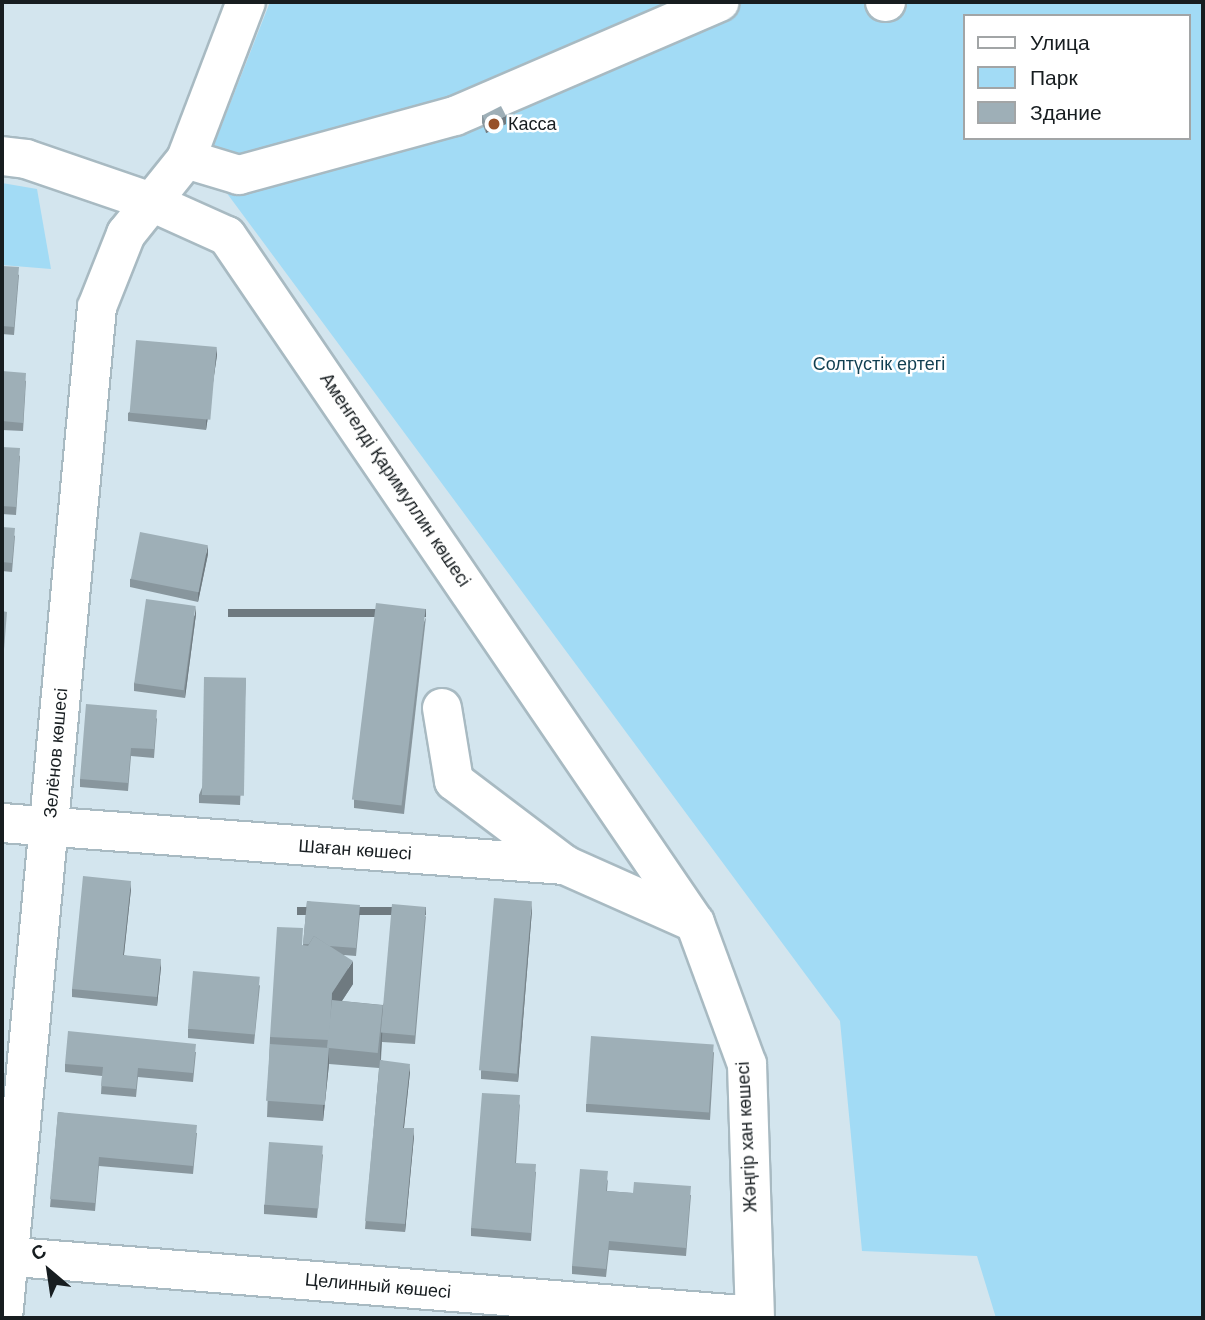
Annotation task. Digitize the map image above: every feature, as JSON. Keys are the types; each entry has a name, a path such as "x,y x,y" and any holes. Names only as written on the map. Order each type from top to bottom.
{"street":[{"path":"246,2 186,159 239,175 455,116 720,2"},
{"name":"Аменгелді Қаримуллин көшесі","path":"2,156 26,159 149,201 227,236 695,923"},
{"name":"Зелёнов көшесі","path":"3,1318 5,1256 49,828 97,307 126,234 149,201 186,159"},
{"path":"442,708 454,781 565,865"},
{"name":"Шаған көшесі","path":"2,823 565,865 695,923"},
{"name":"Жәңгір хан көшесі","path":"695,923 747,1064 754,1317"},
{"name":"Целинный көшесі","path":"5,1256 754,1317"}],"green space":[{"name":"Солтүстік ертегі","path":"270,2 1203,2 1203,1318 996,1318 977,1256 862,1251 840,1021 206,165"},
{"path":"2,183 37,189 51,269 2,265"}],"building":[{"path":"501,106 506,116 487,125 482,116"},
{"path":"2,266 19,267 14,327 2,326"},
{"path":"136,340 217,347 210,420 130,413"},
{"path":"2,371 26,373 23,423 2,421"},
{"path":"2,447 20,448 16,507 2,506"},
{"path":"2,527 15,528 12,563 2,562"},
{"path":"140,532 208,545 199,592 131,579"},
{"path":"146,599 196,606 184,690 134,683"},
{"path":"376,603 426,609 401,806 352,800"},
{"path":"2,611 7,612 2,675"},
{"path":"204,677 246,678 244,796 202,795"},
{"path":"86,704 157,710 154,749 131,748 128,783 80,779"},
{"path":"83,876 131,881 123,955 161,959 157,997 72,989"},
{"path":"494,898 532,901 517,1074 479,1070"},
{"path":"307,901 360,905 356,948 329,946 314,936 309,944 303,944"},
{"path":"392,904 426,907 415,1035 381,1033"},
{"path":"277,927 303,928 302,945 308,946 314,936 353,961 332,993 329,1040 270,1037"},
{"path":"193,971 260,977 255,1035 188,1029"},
{"path":"332,1000 383,1005 378,1053 327,1048"},
{"path":"68,1031 196,1044 193,1073 138,1068 136,1089 101,1086 103,1067 65,1064"},
{"path":"591,1036 714,1045 709,1112 586,1104"},
{"path":"270,1044 329,1048 325,1105 266,1101"},
{"path":"380,1060 410,1064 403,1128 414,1128 405,1224 365,1221"},
{"path":"482,1093 520,1095 515,1163 536,1164 531,1233 471,1228"},
{"path":"58,1112 197,1125 193,1166 99,1157 95,1203 50,1199"},
{"path":"269,1142 323,1146 318,1209 265,1205"},
{"path":"580,1169 608,1171 606,1191 633,1193 634,1182 691,1186 686,1248 609,1241 606,1269 572,1266"}],"place":[{"name":"Касса","path":"494,124"}]}
